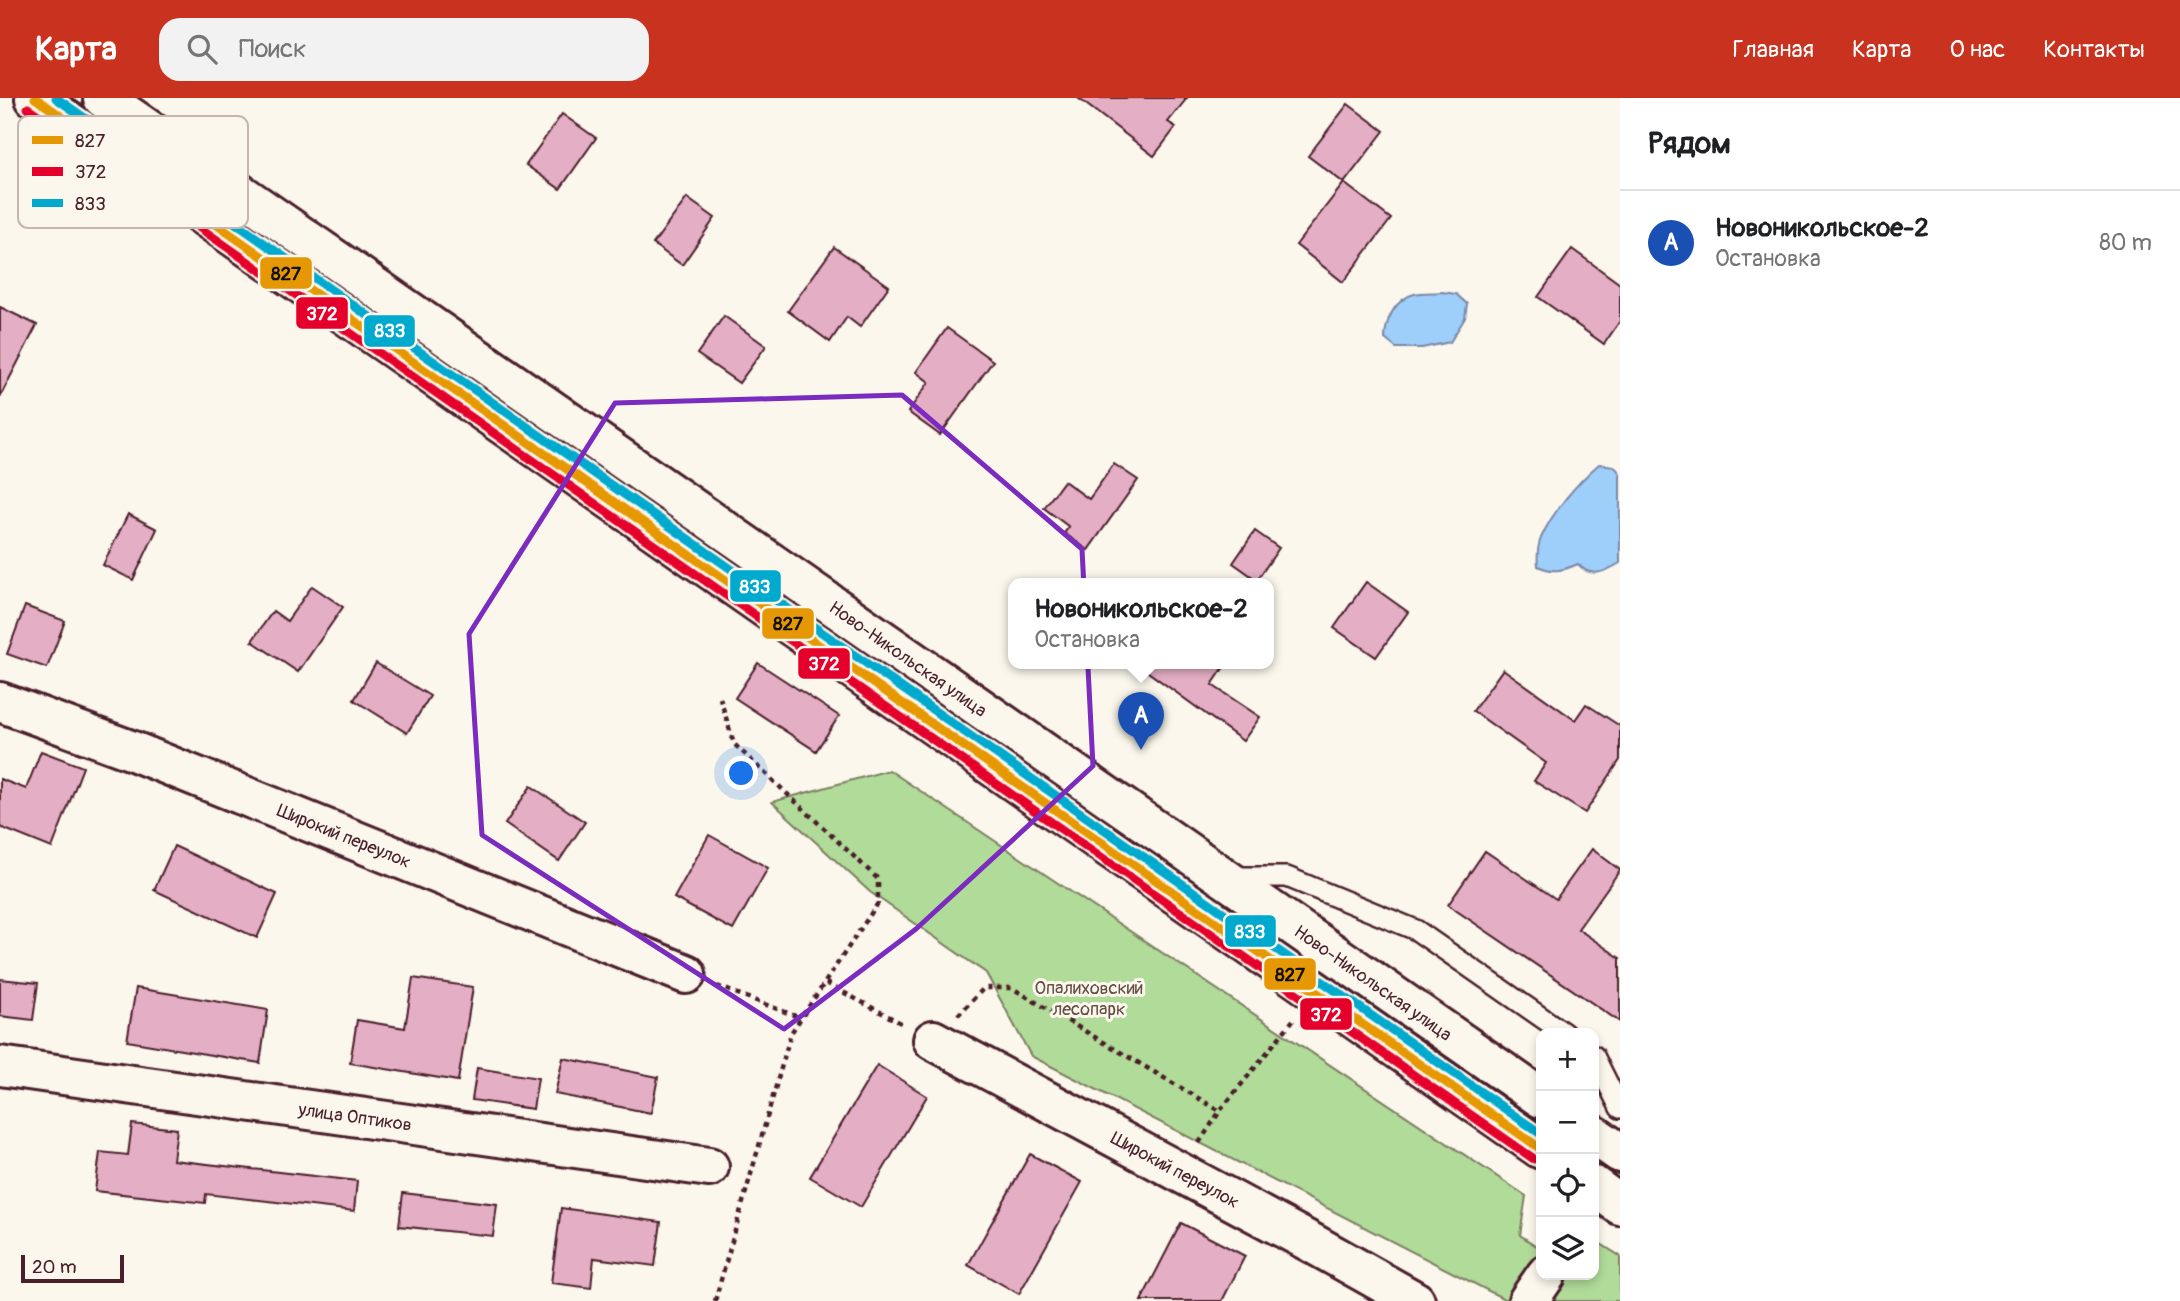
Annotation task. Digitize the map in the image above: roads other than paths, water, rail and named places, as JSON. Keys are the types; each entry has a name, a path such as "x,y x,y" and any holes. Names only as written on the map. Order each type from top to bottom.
{"main road":[{"path":"35,98 61,116"},
{"name":"Ново-Никольская улица","path":"103,98 129,116"},
{"name":"Ново-Никольская улица","path":"248,199 1536,1095"},
{"path":"221,228 1536,1146"},
{"name":"Широкий переулок","path":"0,702 133,751 687,974"},
{"name":"Широкий переулок","path":"933,1040 1415,1301"},
{"name":"улица Оптиков","path":"0,1066 709,1167"},
{"path":"1599,1138 1620,1153"},
{"path":"1528,1301 1543,1280"}],"lane":[{"path":"1221,877 1287,877 1416,930 1557,1028"},
{"path":"1599,1066 1620,1108"}],"water":[{"path":"1414,294 1456,294 1467,304 1465,318 1450,342 1422,348 1396,348 1385,339 1389,318 1401,301"},
{"path":"1599,464 1614,466 1620,473 1620,563 1593,573 1578,564 1558,570 1538,566 1540,542 1546,528 1574,489"}],"place":[{"name":"Новоникольское-2","path":"1141,750"}],"park label":[{"name":"Опалиховский лесопарк","path":"1089,998"}]}
